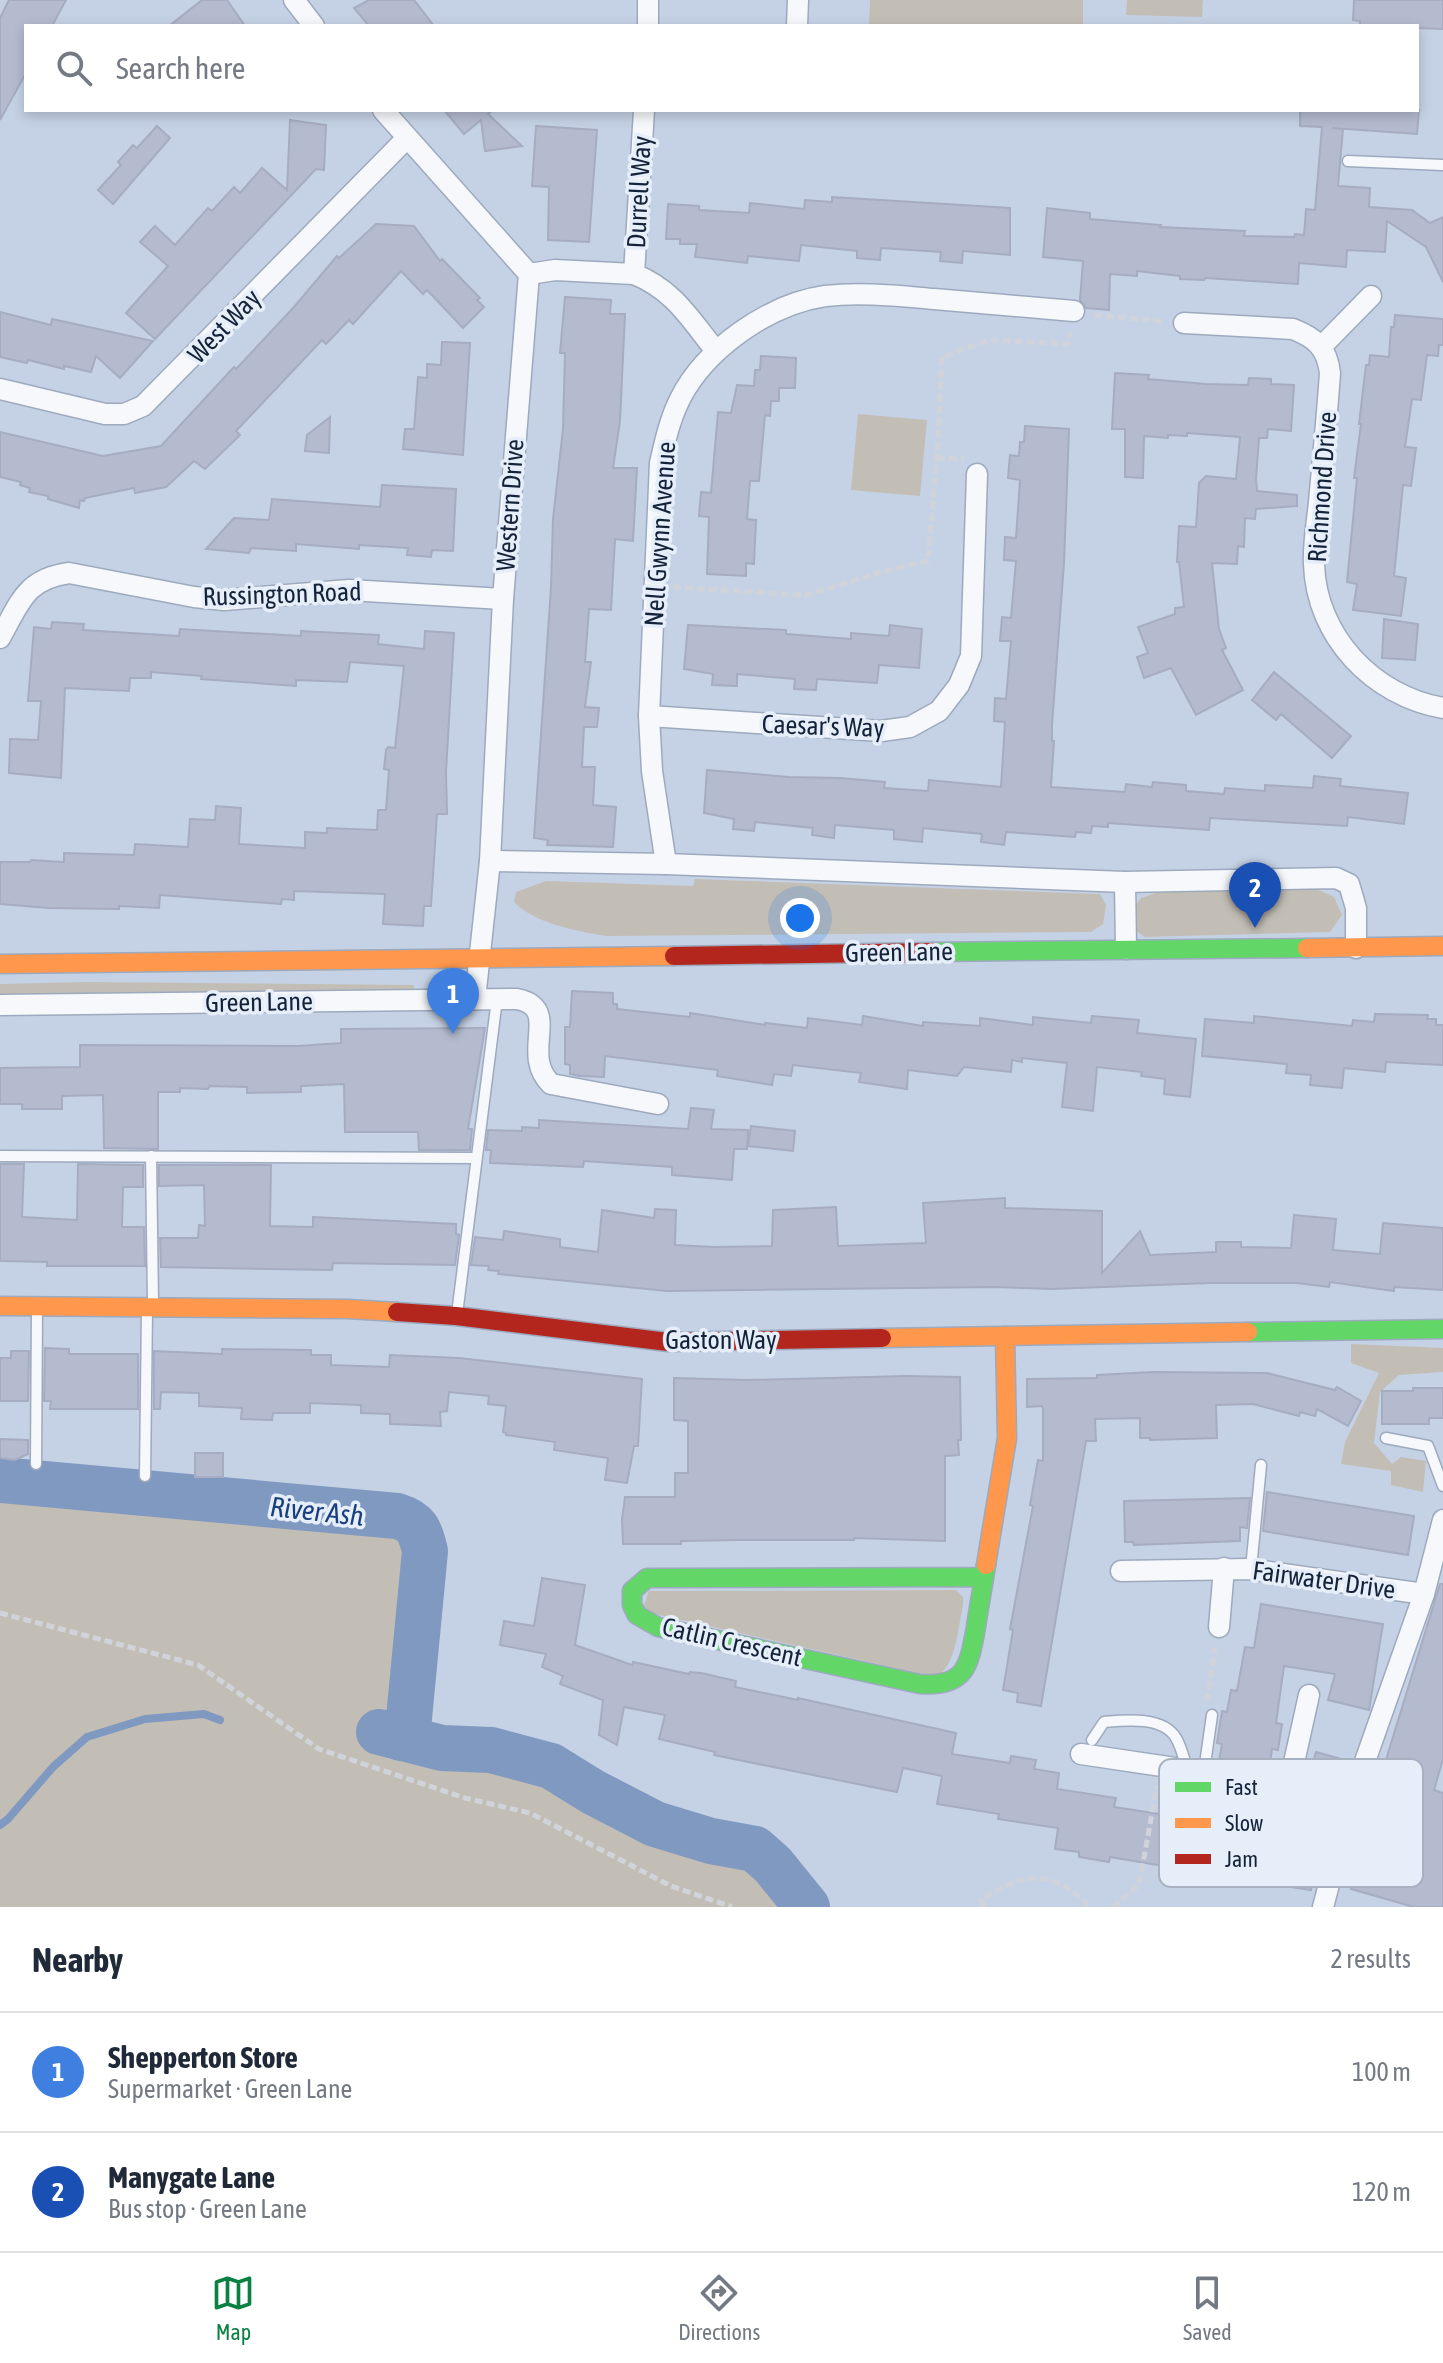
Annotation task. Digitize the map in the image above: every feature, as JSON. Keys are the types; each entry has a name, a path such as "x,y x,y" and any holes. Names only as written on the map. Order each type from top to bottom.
{"street":[{"path":"294,0 312,24"},
{"path":"648,0 648,24"},
{"path":"797,24 798,0"},
{"path":"385,112 529,274"},
{"name":"Durrell Way","path":"634,274 644,112"},
{"name":"West Way","path":"0,389 105,414 124,414 143,406 406,139"},
{"name":"Durrell Way","path":"529,274 555,270 634,274 655,282 669,293 716,351"},
{"name":"Western Drive","path":"480,956 490,861 503,599 529,274"},
{"name":"Nell Gwynn Avenue","path":"666,864 652,771 649,716 660,463 667,431 681,397 716,351 751,324 785,308 821,297 862,293 1074,311"},
{"path":"1184,323 1293,329 1322,346 1371,296"},
{"name":"Richmond Drive","path":"1322,346 1329,359 1330,373 1314,565 1324,616 1352,660 1388,689 1443,708"},
{"name":"Caesar's Way","path":"649,716 881,731 910,727 939,711 959,685 971,656 977,474"},
{"name":"Russington Road","path":"0,638 24,596 37,582 53,575 69,573 224,600 349,590 503,599"},
{"path":"490,861 666,864 1125,882 1336,878 1349,884 1354,894 1356,948"},
{"path":"1125,882 1126,949"},
{"name":"Green Lane","path":"0,964 1443,946"},
{"path":"475,999 480,956"},
{"name":"Green Lane","path":"0,1005 517,999 535,1006 540,1024 537,1063 542,1075 551,1084 658,1104"},
{"name":"Gaston Way","path":"0,1306 348,1309 456,1316 668,1342 1443,1329"},
{"name":"Catlin Crescent","path":"984,1577 647,1578 632,1591 630,1605 640,1621 658,1627 936,1685 950,1683 963,1675 970,1663 1007,1438 1005,1336"},
{"name":"Fairwater Drive","path":"1366,1759 1424,1594 1443,1520"},
{"name":"Fairwater Drive","path":"1219,1627 1224,1568"},
{"name":"Fairwater Drive","path":"1121,1571 1251,1569 1424,1594"},
{"path":"1295,1759 1309,1695"},
{"path":"1086,1747 1159,1765"},
{"name":"Fairwater Drive","path":"1323,1907 1328,1887"}],"lane":[{"path":"1348,161 1443,165"},
{"path":"456,1316 497,999"},
{"path":"0,1156 476,1158"},
{"path":"145,1476 151,1156"},
{"path":"36,1464 37,1307"},
{"path":"1386,1438 1428,1446 1443,1486"},
{"path":"1251,1569 1261,1465"},
{"path":"1199,1759 1212,1715"},
{"path":"1086,1747 1104,1722 1125,1720 1163,1725 1176,1737 1189,1759"}],"path":[{"path":"655,579 673,587 806,595 928,561 942,357 989,340 1068,344 1074,311 1184,323"},
{"path":"0,1613 198,1665 319,1749 465,1798 530,1813 671,1886 732,1907"},
{"path":"1212,1715 1207,1703 1219,1627"},
{"path":"1113,1907 1139,1885 1159,1776"},
{"path":"984,1907 981,1900 999,1888 1026,1877 1056,1881 1081,1896 1090,1907"}],"shaded area":[{"path":"870,0 1083,0 1083,24 869,24"},
{"path":"1127,0 1203,0 1202,17 1126,15"},
{"path":"858,414 927,420 920,496 851,490"},
{"path":"695,879 1100,894 1106,905 1103,924 1091,932 607,936 545,921 514,902 516,892 546,881 693,886"},
{"path":"1316,889 1334,897 1342,915 1330,932 1145,937 1135,930 1132,910 1141,898 1162,891"},
{"path":"0,984 414,985 413,991 0,996"},
{"path":"1351,1344 1443,1348 1443,1372 1399,1375 1380,1392 1374,1443 1392,1464 1401,1457 1426,1461 1423,1492 1391,1485 1391,1471 1341,1464 1345,1442 1379,1373 1351,1363"},
{"path":"0,1480 397,1516 413,1521 421,1532 416,1550 399,1713 401,1738 442,1748 491,1750 551,1766 655,1824 711,1841 755,1849 773,1865 779,1892 793,1907 0,1907"},
{"path":"956,1590 963,1597 963,1605 956,1644 948,1664 936,1677 642,1611 649,1591"}],"building":[{"path":"9,0 66,0 53,24 24,24 24,77 0,120 0,18"},
{"path":"202,0 227,0 244,24 172,24"},
{"path":"369,0 414,0 432,24 367,24 354,8"},
{"path":"1354,0 1443,0 1443,29 1419,28 1419,24 1360,24 1360,21 1353,20"},
{"path":"446,112 490,112 488,114 522,146 485,151 481,120 464,134"},
{"path":"1300,112 1419,112 1417,134 1332,128 1343,129 1338,186 1370,188 1369,207 1412,210 1430,223 1443,217 1443,282 1426,247 1387,221 1385,252 1347,250 1346,267 1299,263 1298,284 1180,279 1180,276 1137,271 1137,276 1110,274 1109,310 1086,308 1080,300 1083,261 1043,257 1047,208 1090,213 1090,219 1160,227 1245,231 1244,236 1304,235 1306,209 1315,210 1322,127 1300,126"},
{"path":"290,120 326,125 324,170 316,169 155,339 126,313 168,266 140,242 155,226 175,245 208,208 212,211 234,187 240,193 262,168 287,190"},
{"path":"157,126 170,138 113,204 98,190 121,165 118,162 133,145 137,148"},
{"path":"536,126 597,130 589,242 548,240 549,187 532,186"},
{"path":"832,197 1010,208 1010,255 963,251 962,263 940,261 941,252 881,248 880,260 857,258 857,251 801,245 799,261 748,256 747,263 695,257 697,244 680,244 680,239 666,239 668,204 699,206 699,210 749,213 750,203 804,209 805,200 832,202"},
{"path":"376,224 414,226 440,261 442,259 480,298 477,300 484,307 463,328 427,290 423,294 401,271 353,324 349,320 326,344 322,340 236,431 240,435 205,469 194,461 166,487 135,493 134,488 85,498 84,501 80,500 79,508 29,492 30,488 20,485 21,482 0,477 0,432 103,456 161,446 294,307 337,256 339,258"},
{"path":"565,297 611,300 610,314 625,314 620,421 613,468 637,468 633,541 615,539 611,610 589,609 585,662 591,662 585,707 599,708 597,727 584,727 582,767 595,767 593,805 616,807 613,847 547,845 548,840 534,838 553,519 563,429 565,353 560,353"},
{"path":"0,312 51,325 52,319 153,341 120,378 96,356 91,372 28,360 27,363 0,357"},
{"path":"1395,315 1443,319 1443,345 1439,345 1438,356 1427,355 1421,400 1412,399 1405,447 1416,448 1411,486 1403,485 1394,576 1406,578 1401,616 1353,610 1357,584 1347,582 1366,365 1369,365 1370,355 1389,357"},
{"path":"442,342 470,343 463,455 403,449 405,429 414,429 418,377 427,378 427,364 441,365"},
{"path":"761,356 796,358 795,388 779,388 779,401 771,401 770,416 765,415 759,481 750,481 747,519 756,520 754,564 746,563 746,576 707,574 709,517 699,516 701,492 711,493 718,412 731,413 737,385 754,386 755,370 760,370"},
{"path":"1115,373 1206,384 1248,385 1249,378 1271,379 1271,384 1294,385 1291,431 1268,429 1267,438 1259,438 1256,479 1257,491 1297,495 1297,506 1256,509 1255,519 1245,518 1244,547 1238,546 1237,564 1212,563 1219,629 1226,648 1222,650 1243,690 1196,715 1171,668 1144,678 1137,657 1148,653 1138,627 1175,614 1175,608 1184,607 1177,562 1179,526 1196,527 1199,483 1206,476 1236,479 1240,437 1187,433 1187,436 1168,435 1168,438 1144,436 1143,478 1125,477 1125,429 1112,429"},
{"path":"330,417 329,453 305,451 307,435"},
{"path":"1025,426 1069,429 1051,787 1125,792 1126,784 1152,787 1153,782 1186,785 1186,791 1224,794 1225,788 1265,791 1265,785 1313,788 1314,776 1341,779 1340,786 1408,793 1404,824 1348,817 1347,826 1210,818 1209,830 1108,823 1108,827 1092,826 1091,833 1076,832 1075,837 1006,832 1004,845 981,842 982,834 923,828 922,842 894,839 894,830 835,825 834,838 812,835 813,828 755,822 754,831 733,829 734,819 704,813 707,770 885,782 884,788 928,791 929,780 1001,787 1005,722 994,721 995,698 1006,699 1011,641 1000,641 1002,617 1011,618 1016,561 1004,560 1005,537 1016,538 1020,480 1008,478 1010,455 1019,456"},
{"path":"382,485 456,489 453,551 432,550 431,557 407,555 408,548 359,545 359,549 296,544 296,551 251,548 249,553 206,549 234,518 269,520 272,499 380,507"},
{"path":"1384,619 1418,624 1415,660 1382,658"},
{"path":"52,622 84,624 83,630 179,636 180,629 301,636 301,631 379,635 378,644 424,649 425,631 454,633 446,772 447,814 437,814 431,906 424,906 423,926 383,924 385,894 294,891 294,900 282,899 281,904 160,895 159,908 49,908 0,904 0,862 64,862 64,853 134,855 135,844 188,847 190,819 215,820 216,806 241,808 239,844 305,848 305,832 327,833 327,828 377,830 378,810 386,810 389,770 384,769 386,750 388,747 395,748 404,666 350,662 347,682 296,680 296,686 151,672 151,678 130,678 129,691 65,688 61,778 9,773 10,739 38,740 41,701 28,701 34,627 51,629"},
{"path":"688,625 786,630 786,634 851,639 851,633 889,636 890,625 922,629 919,668 879,665 877,683 817,679 816,690 794,689 795,679 737,674 737,686 712,685 713,674 684,669"},
{"path":"1274,672 1351,736 1332,758 1281,714 1276,720 1252,700"},
{"path":"572,991 613,993 613,1004 617,1004 617,1009 690,1017 690,1013 807,1028 808,1018 862,1025 863,1016 923,1026 923,1022 980,1026 980,1018 1033,1025 1033,1017 1091,1023 1092,1016 1139,1020 1137,1033 1196,1039 1190,1097 1164,1094 1165,1079 1141,1076 1142,1072 1097,1067 1093,1111 1062,1107 1067,1063 1022,1058 1022,1062 1012,1060 1011,1072 964,1067 957,1076 908,1070 907,1089 859,1082 861,1073 793,1065 791,1076 774,1074 772,1085 717,1076 718,1070 605,1056 604,1077 580,1076 570,1074 570,1065 565,1064 565,1027 570,1027"},
{"path":"1375,1014 1428,1015 1427,1019 1436,1019 1436,1025 1443,1025 1443,1065 1386,1062 1385,1072 1344,1068 1342,1088 1310,1085 1311,1075 1286,1073 1287,1064 1202,1056 1205,1019 1254,1023 1254,1016 1352,1026 1353,1020 1374,1022"},
{"path":"485,1028 468,1129 472,1129 470,1150 419,1150 418,1132 345,1132 344,1084 301,1086 301,1092 247,1093 247,1087 210,1086 208,1089 180,1088 180,1092 158,1092 158,1149 104,1148 103,1095 62,1096 62,1109 22,1109 22,1104 0,1104 0,1068 80,1067 80,1045 298,1046 341,1043 341,1029"},
{"path":"691,1108 714,1110 711,1129 748,1130 747,1149 734,1149 732,1180 672,1175 672,1167 584,1161 583,1167 490,1163 491,1150 486,1150 488,1130 539,1128 539,1120 688,1129"},
{"path":"751,1126 795,1131 793,1151 748,1146"},
{"path":"0,1164 24,1164 22,1217 77,1220 78,1164 143,1165 143,1187 123,1187 122,1227 144,1227 145,1266 47,1266 47,1262 0,1261"},
{"path":"159,1165 271,1165 270,1226 313,1227 313,1217 456,1224 456,1234 459,1235 455,1265 333,1263 332,1270 161,1267 160,1238 198,1238 199,1225 205,1226 204,1185 159,1186"},
{"path":"1005,1198 1005,1208 1102,1211 1102,1273 1140,1231 1150,1255 1216,1252 1216,1242 1241,1242 1241,1247 1291,1248 1294,1215 1336,1219 1333,1250 1380,1254 1383,1223 1443,1228 1443,1290 1394,1287 1394,1291 1330,1282 1329,1287 1296,1283 1210,1283 1051,1289 667,1291 498,1274 499,1271 488,1270 489,1266 471,1265 475,1237 503,1240 504,1231 560,1239 560,1247 598,1252 602,1210 654,1218 655,1209 676,1210 675,1245 714,1247 772,1246 773,1210 836,1207 838,1246 926,1243 923,1203"},
{"path":"45,1348 69,1349 69,1354 138,1354 138,1409 50,1409 51,1401 44,1401"},
{"path":"222,1349 311,1350 311,1355 331,1355 331,1365 389,1367 390,1355 459,1358 642,1379 638,1446 634,1446 627,1483 605,1480 608,1458 554,1450 555,1442 506,1435 503,1432 506,1406 488,1404 489,1396 449,1392 447,1411 440,1412 441,1426 390,1424 390,1414 361,1413 361,1405 310,1403 310,1413 273,1413 272,1420 241,1419 242,1408 199,1406 199,1393 161,1392 160,1409 154,1409 154,1351 222,1354"},
{"path":"11,1351 29,1351 28,1401 0,1401 0,1358 11,1358"},
{"path":"1267,1373 1335,1390 1337,1387 1361,1401 1348,1426 1317,1409 1315,1416 1300,1412 1299,1416 1253,1404 1216,1405 1217,1438 1150,1440 1140,1438 1140,1418 1095,1419 1096,1441 1086,1441 1041,1706 1017,1702 1018,1693 1003,1690 1013,1630 1010,1629 1033,1506 1030,1505 1038,1460 1043,1461 1043,1409 1042,1406 1027,1407 1027,1379 1097,1378 1097,1375"},
{"path":"960,1377 959,1455 945,1456 945,1541 854,1538 623,1544 625,1497 675,1497 675,1473 688,1473 688,1421 674,1420 674,1378 748,1380"},
{"path":"1413,1388 1443,1388 1443,1418 1429,1418 1429,1424 1382,1424 1382,1391 1413,1391"},
{"path":"0,1439 28,1440 28,1454 15,1460 0,1458"},
{"path":"195,1453 223,1453 223,1477 195,1477"},
{"path":"1267,1492 1414,1516 1408,1555 1263,1531"},
{"path":"1250,1498 1247,1528 1240,1527 1240,1541 1134,1545 1133,1542 1125,1542 1124,1501"},
{"path":"542,1578 585,1585 575,1645 632,1665 633,1662 689,1674 701,1673 736,1681 735,1687 956,1733 952,1754 1010,1763 1011,1756 1036,1760 1034,1769 1059,1773 1057,1789 1116,1798 1114,1807 1159,1814 1159,1865 1110,1857 1109,1862 1079,1857 1079,1852 1055,1849 1058,1828 998,1819 999,1814 937,1804 942,1776 903,1768 897,1792 714,1755 715,1752 659,1739 665,1715 624,1707 617,1745 599,1735 603,1700 560,1684 563,1676 542,1667 546,1654 500,1645 504,1621 534,1626"},
{"path":"1440,1584 1443,1584 1443,1759 1434,1790 1443,1793 1443,1907 1414,1907 1351,1889 1423,1887 1423,1759 1386,1759"},
{"path":"1261,1604 1383,1624 1369,1710 1328,1700 1335,1674 1284,1666 1276,1723 1282,1724 1278,1750 1272,1749 1270,1759 1219,1759 1222,1744 1217,1743 1222,1711 1227,1712 1231,1690 1237,1691 1245,1647 1254,1648"},
{"path":"1316,1752 1341,1759 1314,1759"}],"waterway":[{"name":"River Ash","path":"0,1480 397,1516 409,1521 419,1532 425,1551 409,1718 401,1738"},
{"path":"0,1825 53,1767 87,1737 145,1719 204,1714 220,1720"},
{"name":"River Ash","path":"379,1732 442,1748 491,1750 551,1766 655,1824 711,1841 755,1849 773,1865 807,1907"}],"traffic: fast":[{"path":"933,952 1307,948"},
{"path":"1248,1332 1443,1329"},
{"path":"984,1577 647,1578 632,1591 632,1605 637,1615 658,1627 920,1684 935,1684 956,1678 967,1663 973,1641 986,1565"}],"traffic: slow":[{"path":"1307,948 1443,946"},
{"path":"0,964 674,956"},
{"path":"0,1306 397,1312"},
{"path":"882,1338 1248,1332"},
{"path":"986,1565 1007,1438 1005,1336"}],"traffic: jam":[{"path":"674,956 933,952"},
{"path":"397,1312 456,1316 668,1342 882,1338"}],"place":[{"name":"Manygate Lane","path":"1255,928"},
{"name":"Shepperton Store","path":"453,1034"}]}
